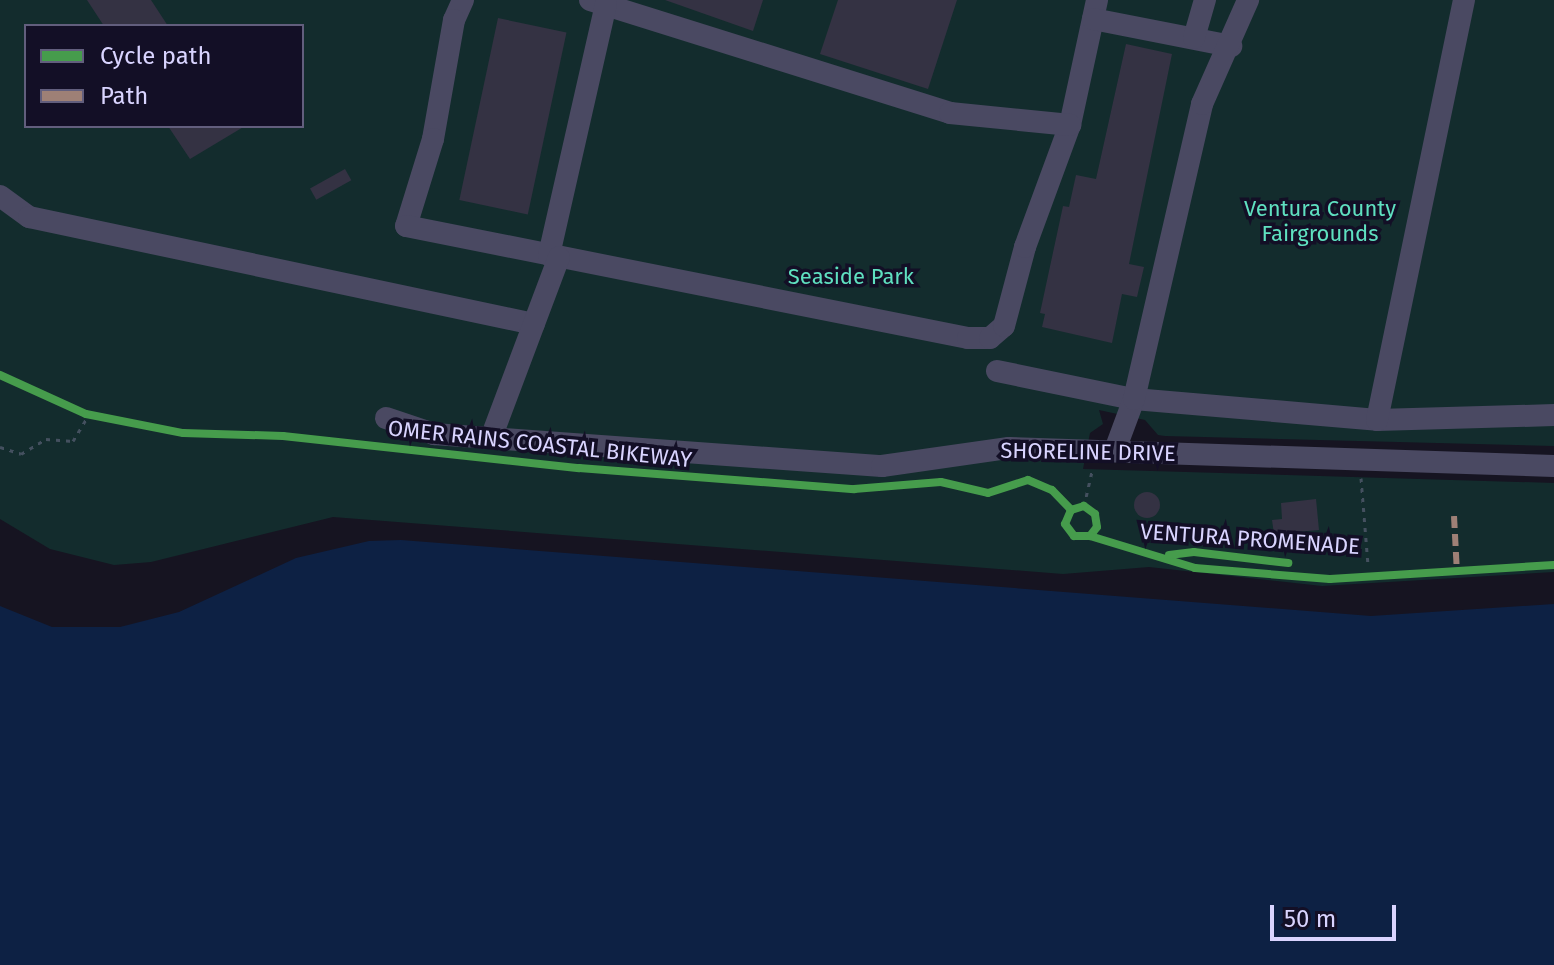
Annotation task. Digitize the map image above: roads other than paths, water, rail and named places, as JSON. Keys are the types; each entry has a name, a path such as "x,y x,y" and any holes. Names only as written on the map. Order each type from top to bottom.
{"street":[{"path":"463,0 454,20 433,139 406,226 968,338 990,338 1004,326 1025,247 1070,125 1095,10 1231,46"},
{"path":"1194,38 1205,0"},
{"path":"1115,450 1134,399 1202,104 1218,61 1231,46 1248,0"},
{"path":"1377,420 1464,0"},
{"path":"491,438 534,324 554,256 598,2 950,113 1070,125"},
{"path":"0,196 29,217 534,324"},
{"path":"997,371 1134,399 1377,420 1554,415"},
{"name":"SHORELINE DRIVE","path":"386,418 419,432 882,466 1009,448 1115,450 1513,469 1554,466"}],"water":[{"path":"401,540 1371,616 1554,604 1554,965 0,965 0,606 52,627 120,627 179,612 296,558 369,541"}],"park label":[{"name":"Ventura County Fairgrounds","path":"1320,220"},
{"name":"Seaside Park","path":"851,277"}]}
